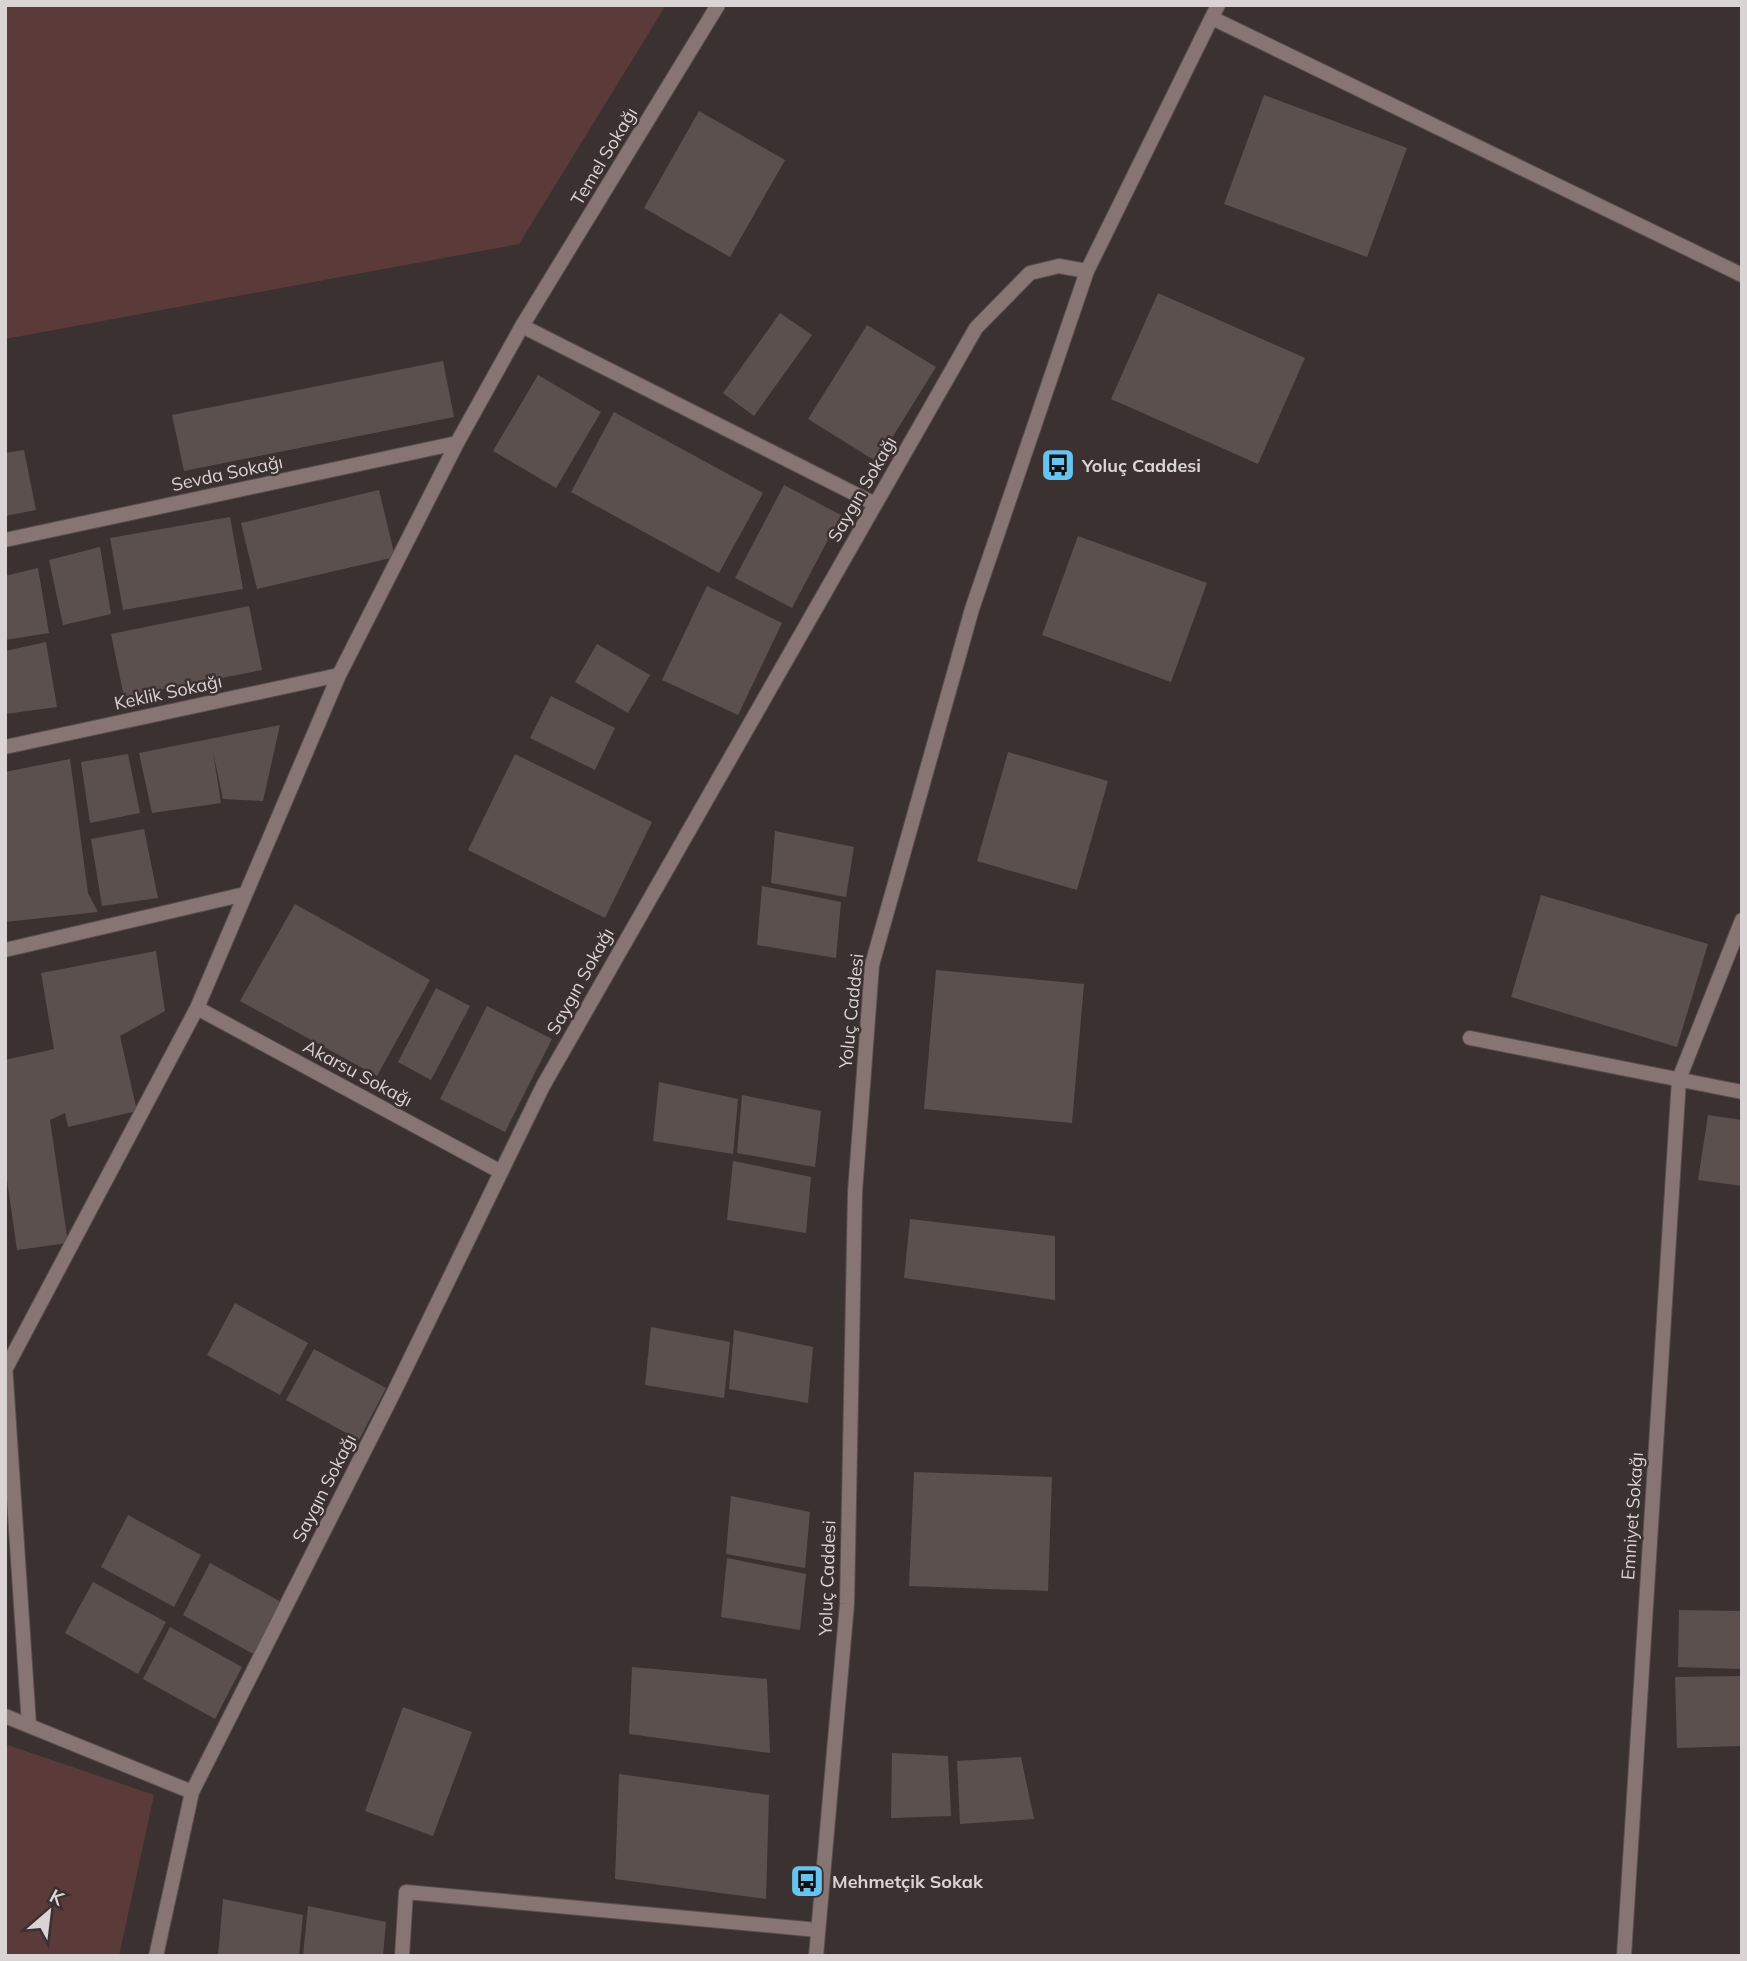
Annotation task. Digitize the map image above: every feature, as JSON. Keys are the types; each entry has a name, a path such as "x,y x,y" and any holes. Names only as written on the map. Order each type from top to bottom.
{"street":[{"name":"Temel Sokağı","path":"5,1368 197,1008 339,675 457,443 522,326 718,5"},
{"path":"1215,12 1742,275"},
{"name":"Yoluç Caddesi","path":"816,1956 847,1604 855,1192 872,965 972,609 1087,271 1215,12"},
{"name":"Saygın Sokağı","path":"156,1956 192,1792 394,1392 543,1086 976,328 1030,273 1059,266 1087,271"},
{"path":"522,326 875,504"},
{"name":"Sevda Sokağı","path":"5,540 457,443"},
{"name":"Keklik Sokağı","path":"5,747 339,675"},
{"path":"5,950 245,894"},
{"name":"Emniyet Sokağı","path":"1624,1956 1679,1079 1742,920"},
{"name":"Akarsu Sokağı","path":"197,1008 501,1172"},
{"path":"1470,1038 1742,1092"},
{"path":"5,1368 29,1725"},
{"path":"5,1716 192,1792"},
{"path":"402,1956 406,1892 818,1930"}],"shaded area":[{"path":"5,5 666,5 519,244 5,339"},
{"path":"5,1744 154,1795 119,1956 5,1956"}],"building":[{"path":"1264,95 1407,148 1367,257 1224,204"},
{"path":"699,111 785,160 730,257 644,208"},
{"path":"1158,293 1305,358 1258,464 1111,399"},
{"path":"780,313 812,335 754,416 723,393"},
{"path":"867,325 936,367 877,462 808,419"},
{"path":"443,361 454,417 184,471 172,415"},
{"path":"538,375 601,412 556,488 493,451"},
{"path":"614,412 763,493 719,573 571,492"},
{"path":"24,450 36,510 5,516 5,453"},
{"path":"784,485 841,515 792,608 735,578"},
{"path":"379,490 395,557 257,589 241,523"},
{"path":"230,517 243,589 123,610 110,538"},
{"path":"1078,536 1207,583 1171,682 1042,635"},
{"path":"100,547 111,614 63,625 49,560"},
{"path":"38,568 49,633 5,640 5,576"},
{"path":"707,586 782,623 738,715 662,680"},
{"path":"249,606 262,670 124,697 111,634"},
{"path":"46,642 57,707 5,714 5,651"},
{"path":"597,644 650,675 628,713 575,682"},
{"path":"551,696 615,728 595,770 530,738"},
{"path":"280,725 263,801 223,799 213,752 221,803 152,813 139,753"},
{"path":"1008,752 1108,781 1077,890 977,861"},
{"path":"128,754 140,813 90,823 81,762"},
{"path":"515,754 652,822 605,918 468,850"},
{"path":"70,759 88,893 98,912 5,922 5,772"},
{"path":"144,829 158,898 102,906 91,839"},
{"path":"775,831 854,847 846,897 771,883"},
{"path":"762,886 841,902 836,958 757,945"},
{"path":"1541,895 1708,944 1677,1047 1511,997"},
{"path":"295,904 430,980 377,1076 240,1001"},
{"path":"156,951 165,1011 120,1036 137,1111 68,1127 65,1113 50,1120 68,1243 17,1250 5,1166 5,1060 54,1049 41,973"},
{"path":"936,970 1084,984 1072,1123 924,1109"},
{"path":"436,988 470,1006 431,1080 398,1062"},
{"path":"487,1006 552,1039 505,1132 440,1099"},
{"path":"659,1082 738,1099 733,1154 653,1141"},
{"path":"742,1095 821,1111 815,1167 737,1153"},
{"path":"1708,1115 1742,1120 1742,1186 1698,1180"},
{"path":"733,1161 811,1177 806,1233 727,1220"},
{"path":"910,1219 1055,1236 1055,1300 904,1278"},
{"path":"235,1303 308,1343 280,1395 207,1355"},
{"path":"651,1327 730,1342 724,1398 645,1385"},
{"path":"734,1330 813,1347 808,1403 729,1389"},
{"path":"314,1349 386,1388 359,1440 286,1400"},
{"path":"914,1472 1052,1477 1048,1591 909,1586"},
{"path":"731,1496 810,1512 805,1568 726,1554"},
{"path":"128,1515 201,1555 174,1607 101,1567"},
{"path":"727,1558 806,1574 800,1630 721,1617"},
{"path":"210,1563 283,1603 255,1655 183,1615"},
{"path":"93,1582 166,1622 138,1674 65,1633"},
{"path":"1679,1610 1742,1611 1742,1669 1678,1667"},
{"path":"170,1627 242,1667 215,1719 143,1679"},
{"path":"632,1667 767,1679 770,1753 629,1734"},
{"path":"1742,1676 1742,1746 1677,1748 1675,1677"},
{"path":"403,1707 472,1732 433,1836 365,1811"},
{"path":"892,1753 948,1756 951,1816 891,1818"},
{"path":"1021,1757 1034,1819 960,1824 957,1761"},
{"path":"619,1774 769,1795 766,1899 615,1879"},
{"path":"223,1899 303,1915 299,1956 218,1956"},
{"path":"308,1906 386,1922 383,1956 303,1956"}],"place":[{"name":"Yoluç Caddesi","path":"1058,465"},
{"name":"Mehmetçik Sokak","path":"807,1881"}]}
